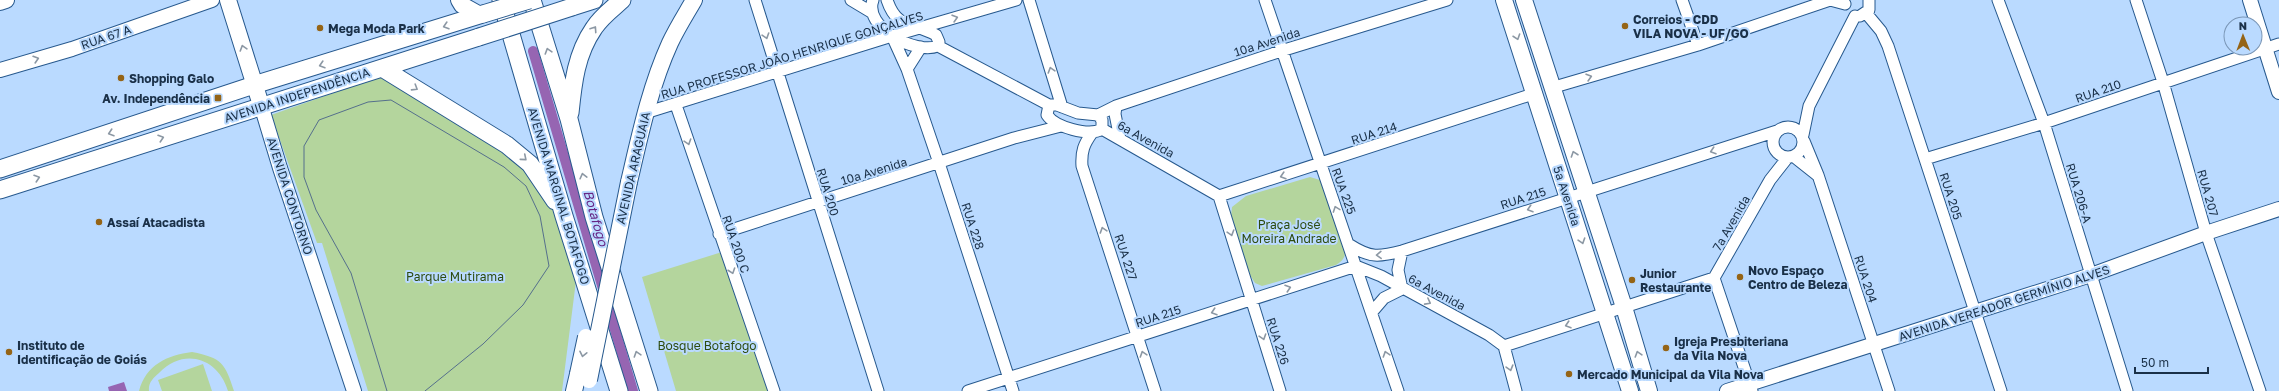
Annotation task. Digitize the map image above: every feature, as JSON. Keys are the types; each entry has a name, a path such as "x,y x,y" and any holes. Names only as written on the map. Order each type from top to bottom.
{"main road":[{"path":"0,2 6,0"},
{"name":"AVENIDA CONTORNO","path":"228,0 261,105"},
{"path":"459,0 462,5 482,15"},
{"name":"AVENIDA MARGINAL BOTAFOGO","path":"501,0 564,216 619,391"},
{"name":"AVENIDA INDEPENDÊNCIA","path":"0,169 254,85 529,0"},
{"path":"532,0 569,119 594,217 648,391"},
{"name":"AVENIDA INDEPENDÊNCIA","path":"0,190 261,105 594,0"},
{"path":"569,119 574,73 583,49 594,27 622,0"},
{"name":"AVENIDA ARAGUAIA","path":"574,391 584,382 625,180 648,81 662,45 685,0"},
{"name":"AVENIDA ARAGUAIA","path":"625,180 645,114 670,43 694,0"},
{"name":"5ª Avenida","path":"1504,0 1536,93 1567,197 1630,391"},
{"name":"5ª Avenida","path":"1524,0 1551,88 1587,191 1649,391"},
{"path":"1524,58 1542,87 1551,88"},
{"path":"382,68 507,145 530,164 564,216"}],"street":[{"name":"RUA 67 A","path":"0,70 72,48 212,0"},
{"name":"RUA 200","path":"755,0 878,391"},
{"path":"850,0 871,12"},
{"path":"873,0 871,12 875,21 892,36 921,47 931,48 938,46"},
{"name":"6ª Avenida","path":"886,0 897,20 906,25 936,35 939,42 938,46 1048,110 1061,126 1097,131 1120,139 1219,196"},
{"name":"RUA PROFESSOR JOÃO HENRIQUE GONÇALVES","path":"645,114 892,36 1016,0"},
{"path":"1029,0 1062,107"},
{"name":"RUA 225","path":"1265,0 1320,164 1350,245 1398,391"},
{"name":"10ª Avenida","path":"1098,115 1116,106 1281,51 1447,0"},
{"path":"1682,0 1698,45"},
{"path":"1551,88 1698,45 1830,0 1846,2 1848,12 1855,16 1866,13 1870,6 1869,0"},
{"name":"RUA 207","path":"2136,0 2163,82 2206,232 2260,391"},
{"path":"2250,0 2272,46 2279,92"},
{"name":"RUA 206-A","path":"1999,1 2044,123 2127,391"},
{"name":"RUA 205","path":"1866,13 1881,31 1888,46 2001,391"},
{"path":"1791,126 1809,106 1855,16"},
{"name":"RUA 228","path":"892,36 907,69 1013,391"},
{"name":"RUA 210","path":"1925,159 2044,123 2272,46"},
{"path":"907,69 921,47"},
{"name":"RUA 214","path":"1219,196 1536,93"},
{"name":"AVENIDA CONTORNO","path":"261,105 280,168 354,391"},
{"name":"RUA 200 C","path":"676,105 774,391"},
{"path":"1116,106 1115,114 1120,139"},
{"path":"1790,157 1801,150 1809,106"},
{"name":"6ª Avenida","path":"1048,110 1062,107 1078,113 1098,115 1102,120 1097,131"},
{"name":"10ª Avenida","path":"1014,138 1036,126 1048,110"},
{"name":"10ª Avenida","path":"719,234 1014,138 1061,126"},
{"path":"1774,148 1774,135 1781,128 1791,126 1796,128 1803,138"},
{"name":"RUA 227","path":"1097,131 1084,144 1081,154 1082,166 1155,391"},
{"name":"RUA 215","path":"1350,245 1370,255 1381,256 1402,251 1777,131"},
{"name":"RUA 204","path":"1803,138 1818,175 1889,391"},
{"path":"1750,139 1774,148 1818,175"},
{"name":"7ª Avenida","path":"1770,180 1774,148"},
{"name":"7ª Avenida","path":"1714,278 1770,180 1790,157"},
{"path":"1308,168 1325,178"},
{"name":"RUA 226","path":"1219,196 1280,391"},
{"name":"AVENIDA VEREADOR GERMÍNIO ALVES","path":"1727,391 1751,387 1874,345 2091,275 2206,232 2279,209"},
{"path":"1372,312 1384,298 1402,288 1398,270 1402,251"},
{"name":"6ª Avenida","path":"1356,266 1381,276 1489,335 1504,346"},
{"name":"RUA 215","path":"968,391 1356,266"},
{"path":"1516,391 1504,346 1714,278 1751,387"},
{"path":"1246,285 1264,296"}],"green space":[{"name":"Parque Mutirama","path":"387,74 530,164 564,216 576,281 562,391 368,391 322,243 317,243 271,115"},
{"name":"Praça José Moreira Andrade","path":"1310,177 1320,180 1323,183 1345,247 1344,258 1336,265 1262,286 1255,283 1250,275 1231,216 1232,207 1246,196"},
{"name":"Bosque Botafogo","path":"722,252 768,391 676,391 642,277"},
{"path":"192,352 210,357 221,363 228,374 234,391 228,391 217,371 208,364 199,360 189,359 179,360 169,365 153,379 149,386 149,391 139,391 142,382 152,368 166,359 183,353"},
{"path":"203,364 212,391 162,391 158,380"}],"shaded area":[{"path":"124,382 127,391 109,391 108,387"}],"waterway":[{"name":"Botafogo","path":"533,51 633,391"}],"tram line":[{"path":"387,391 351,273 316,210 304,177 304,146 319,120 368,102 391,100 504,167 526,186 540,216 549,266 523,305 483,344 425,391"}],"place":[{"name":"Correios - CDD VILA NOVA - UF/GO","path":"1625,26"},
{"name":"Mega Moda Park","path":"320,28"},
{"name":"Shopping Galo","path":"121,78"},
{"name":"Av. Independência","path":"218,98"},
{"name":"Assaí Atacadista","path":"99,222"},
{"name":"Novo Espaço Centro de Beleza","path":"1740,277"},
{"name":"Junior Restaurante","path":"1632,280"},
{"name":"Igreja Presbiteriana da Vila Nova","path":"1666,348"},
{"name":"Instituto de Identificação de Goiás","path":"9,352"},
{"name":"Mercado Municipal da Vila Nova","path":"1569,374"}]}
